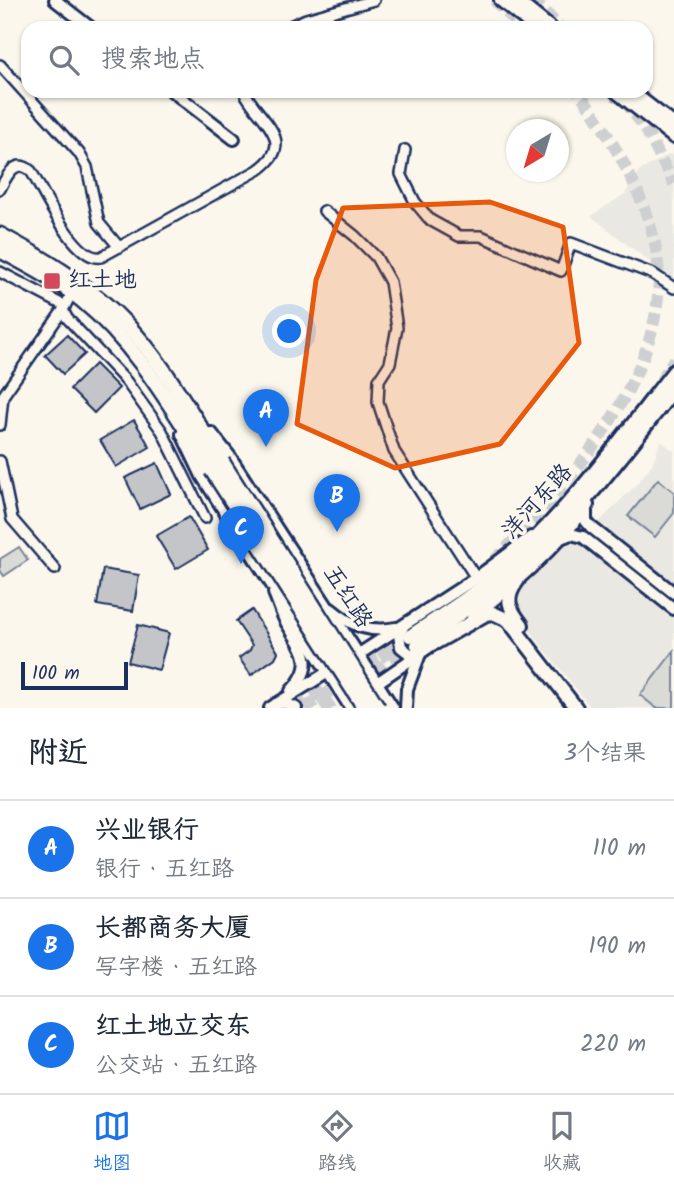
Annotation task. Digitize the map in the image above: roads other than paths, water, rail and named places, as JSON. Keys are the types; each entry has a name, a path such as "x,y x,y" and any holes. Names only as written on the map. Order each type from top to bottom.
{"highway":[{"name":"五红路","path":"0,234 47,261 89,290 143,343 173,397 217,466"},
{"name":"五红路","path":"0,250 67,303 101,317 173,397"},
{"path":"217,466 365,708"},
{"path":"217,466 379,708"}],"main road":[{"path":"501,0 527,21"},
{"path":"515,0 541,21"},
{"path":"625,98 674,137"},
{"path":"639,98 674,125"},
{"name":"洋河东路","path":"412,641 500,572 554,519 674,372"},
{"name":"洋河东路","path":"412,641 468,609 538,550 611,470 674,389"},
{"name":"五红路","path":"173,397 203,475 328,672 346,706"},
{"name":"五红路","path":"173,397 229,457 392,708"},
{"path":"518,580 509,595 510,608 586,708"},
{"path":"296,623 315,621 325,604"},
{"path":"435,643 486,614 500,615 508,620 576,708"}],"street":[{"path":"55,0 82,21"},
{"path":"302,21 374,0"},
{"path":"0,65 21,88"},
{"path":"30,98 79,153 87,167 99,223 119,247"},
{"path":"181,98 234,139"},
{"path":"0,189 12,169 19,165 26,166 75,244 96,258 258,170 270,160 275,147 275,134 249,98"},
{"path":"405,150 401,173 415,202 430,220 460,236 481,236 561,271 571,243 653,274 674,288"},
{"path":"324,211 376,257 390,282 397,328 390,363 379,380 379,402 394,451 476,578"},
{"path":"0,272 67,303"},
{"path":"0,425 3,396 67,303"},
{"path":"67,303 68,318 126,381 162,431 205,518"},
{"path":"0,461 12,519 55,569"},
{"path":"325,604 360,627 384,631 412,641 435,643 473,617 518,580 563,537 611,470"},
{"path":"586,507 586,521 591,527 674,593"},
{"path":"346,706 376,683 412,641 476,578 554,519"},
{"path":"563,537 571,534 583,537 674,608"},
{"path":"270,581 284,618 306,657 304,674 273,706"},
{"path":"273,706 358,655 412,641"},
{"path":"406,708 412,641"},
{"path":"273,706 286,703 296,708"}],"tunnel":[{"path":"494,0 515,21"},
{"path":"533,0 554,21"},
{"path":"494,561 552,499 607,426 630,387 647,346 657,305 658,263 648,219 616,150 583,98"},
{"path":"624,100 645,128 674,184"},
{"path":"661,381 674,359"},
{"path":"305,708 420,631"},
{"path":"294,708 409,637"},
{"path":"321,708 417,645"}],"place":[{"name":"红土地","path":"52,281"},
{"name":"兴业银行","path":"266,447"},
{"name":"长都商务大厦","path":"337,532"},
{"name":"红土地立交东","path":"241,564"}]}
